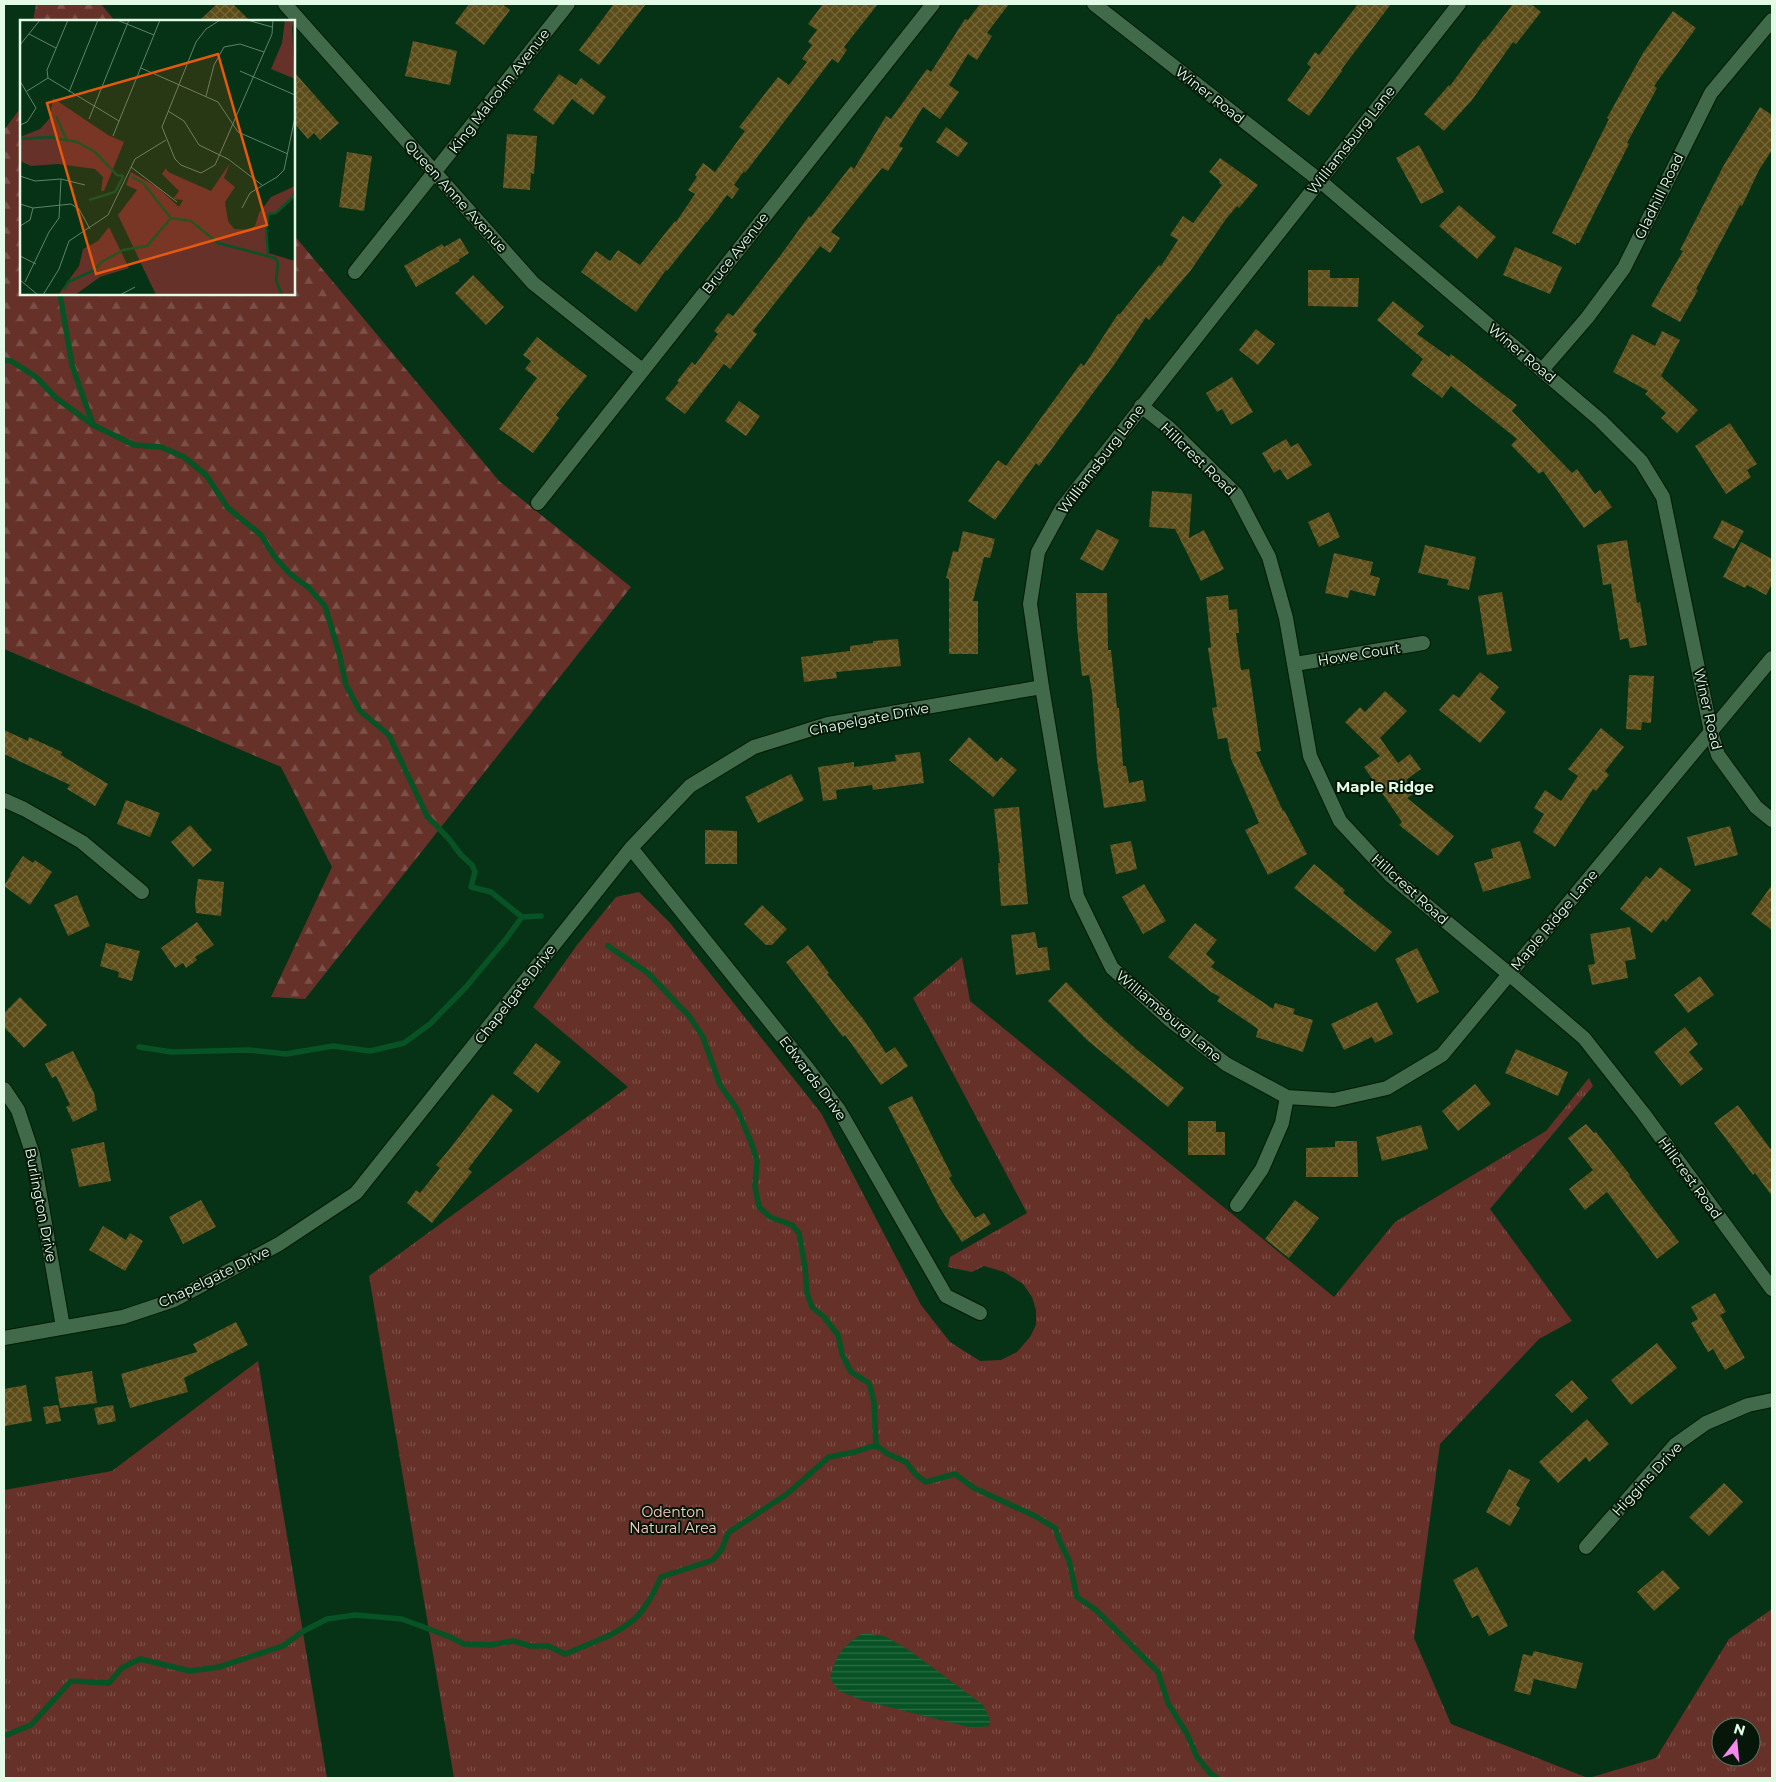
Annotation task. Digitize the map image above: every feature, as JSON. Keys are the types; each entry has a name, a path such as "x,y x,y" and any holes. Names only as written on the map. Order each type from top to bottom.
{"street":[{"name":"Queen Anne Avenue","path":"285,4 533,283 642,370"},
{"name":"King Malcolm Avenue","path":"355,272 568,4"},
{"name":"Bruce Avenue","path":"538,503 933,4"},
{"name":"Winer Road","path":"1094,4 1319,180 1600,420 1641,461 1663,497 1711,732 1718,755 1756,807 1772,820"},
{"name":"Williamsburg Lane","path":"1287,1097 1226,1064 1170,1020 1112,968 1078,896 1042,687 1030,604 1038,552 1062,508 1459,4"},
{"name":"Gladhill Road","path":"1542,370 1587,318 1624,268 1711,94 1772,20"},
{"name":"Hillcrest Road","path":"1141,406 1169,428 1236,494 1269,557 1286,618 1310,756 1340,821 1390,875 1584,1038 1643,1113 1772,1289"},
{"name":"Howe Court","path":"1294,664 1423,643"},
{"name":"Maple Ridge Lane","path":"1287,1097 1334,1100 1387,1088 1442,1055 1772,658"},
{"name":"Chapelgate Drive","path":"4,1338 123,1317 174,1300 279,1244 356,1192 630,848 690,786 754,747 828,724 1042,687"},
{"path":"4,800 24,809 82,842 142,892"},
{"name":"Edwards Drive","path":"630,848 839,1110 946,1296 980,1312"},
{"name":"Burlington Drive","path":"4,1089 18,1110 34,1155 63,1327"},
{"path":"1237,1205 1262,1169 1282,1123 1287,1097"},
{"name":"Higgins Drive","path":"1586,1547 1675,1446 1706,1423 1748,1405 1772,1400"}],"green space":[{"path":"36,4 101,4 114,20 33,20"},
{"path":"20,102 20,295 295,295 295,236 499,481 631,587 305,999 271,997 332,867 281,767 4,649 4,130 19,110"},
{"name":"Odenton Natural Area","path":"639,892 670,923 821,1113 921,1305 950,1342 980,1361 1001,1360 1017,1352 1030,1337 1036,1325 1036,1310 1032,1297 1023,1284 1004,1272 984,1266 972,1272 948,1267 950,1257 1027,1213 913,998 962,957 970,1001 1334,1297 1395,1222 1546,1131 1589,1078 1593,1086 1490,1209 1572,1321 1539,1339 1440,1444 1414,1638 1451,1724 1588,1778 454,1778 369,1276 628,1087 533,1007 577,945 616,897"},
{"path":"258,1361 327,1778 4,1778 4,1490 112,1471"},
{"path":"1772,1609 1772,1778 1589,1778 1656,1758 1729,1639"}],"shaded area":[{"path":"863,1633 884,1636 909,1650 983,1705 990,1719 990,1726 972,1728 861,1700 839,1691 830,1678 835,1662 841,1651"}],"building":[{"path":"217,4 233,4 249,20 200,20"},
{"path":"469,4 502,4 510,10 484,45 455,23"},
{"path":"614,4 646,4 599,65 579,50"},
{"path":"823,4 878,4 844,47 847,50 838,63 832,59 745,173 744,171 734,185 739,189 732,199 727,195 707,222 666,270 636,312 581,272 596,251 610,261 618,250 640,265 676,222 695,194 688,190 697,177 695,175 703,163 715,172 745,131 739,127 778,77 789,85 807,62 802,59 812,45 808,42 817,30 808,24"},
{"path":"980,4 1009,4 987,33 992,36 977,60 968,54 949,85 959,92 940,119 923,107 899,146 903,148 888,171 882,168 831,232 840,238 830,253 820,246 753,331 757,334 730,369 724,364 685,414 665,399 692,362 695,365 718,334 714,331 728,313 733,316 809,216 811,217 851,166 854,169 886,116 891,119 927,69 931,72 965,19 968,20"},
{"path":"1358,4 1391,4 1309,116 1287,100 1311,67 1307,64 1315,52 1319,55"},
{"path":"1513,4 1531,4 1541,12 1516,44 1513,42 1472,100 1444,131 1424,114 1450,86 1484,39"},
{"path":"1673,11 1696,28 1654,86 1657,88 1627,143 1629,144 1579,243 1576,243 1576,245 1552,233 1609,119 1607,118 1643,53"},
{"path":"413,41 457,51 450,85 405,76"},
{"path":"295,73 339,123 320,140 314,133 308,139 295,124"},
{"path":"559,74 576,85 581,78 606,97 593,115 572,99 553,125 533,110"},
{"path":"1760,107 1772,115 1772,150 1759,170 1742,206 1740,205 1680,322 1651,306 1683,251 1680,250 1725,163"},
{"path":"946,127 968,143 958,157 936,142"},
{"path":"507,134 537,136 534,174 531,173 530,190 503,188"},
{"path":"1419,145 1444,192 1421,204 1396,158"},
{"path":"347,152 372,156 364,211 339,207"},
{"path":"1220,158 1258,185 1239,208 1237,206 1226,219 1191,270 1149,320 1146,317 1116,362 1039,466 1036,463 995,520 968,501 998,460 1006,466 1081,363 1084,366 1118,314 1120,314 1159,265 1161,266 1178,240 1170,235 1183,216 1193,223 1222,185 1209,172"},
{"path":"1459,205 1496,237 1477,259 1439,226"},
{"path":"460,238 469,253 458,260 460,261 416,287 404,266 442,244 444,247"},
{"path":"1515,247 1562,267 1550,294 1503,275"},
{"path":"1308,270 1330,270 1330,278 1359,278 1358,307 1308,306"},
{"path":"473,275 504,307 486,325 455,293"},
{"path":"1393,301 1424,326 1417,334 1449,357 1451,354 1517,405 1512,411 1572,473 1577,469 1595,494 1600,490 1612,507 1584,528 1543,471 1539,474 1511,445 1517,439 1451,386 1442,398 1411,375 1423,359 1377,320"},
{"path":"1256,329 1275,344 1258,365 1239,350"},
{"path":"1662,331 1680,340 1661,376 1698,410 1677,433 1661,418 1666,413 1645,394 1648,391 1613,372 1632,334 1655,346"},
{"path":"537,337 587,376 556,415 559,418 533,453 499,429 537,378 525,369 531,361 523,355"},
{"path":"1232,377 1253,412 1231,425 1222,409 1217,412 1206,393"},
{"path":"739,401 760,416 746,436 725,421"},
{"path":"1730,423 1757,464 1747,470 1751,477 1726,494 1695,446"},
{"path":"1286,439 1291,447 1298,443 1312,465 1287,480 1280,469 1274,473 1262,453"},
{"path":"1152,491 1192,494 1189,538 1204,530 1224,569 1201,581 1175,529 1149,527"},
{"path":"1329,512 1340,537 1319,547 1308,522"},
{"path":"1722,520 1744,531 1734,549 1713,538"},
{"path":"1097,529 1119,540 1103,571 1080,559"},
{"path":"963,531 995,539 990,558 984,557 973,601 978,601 978,654 949,654 949,579 946,578 953,551 958,552"},
{"path":"1627,540 1637,603 1640,602 1647,645 1630,648 1628,638 1620,640 1611,584 1603,585 1597,545"},
{"path":"1741,542 1772,559 1772,584 1766,595 1747,585 1745,588 1723,577"},
{"path":"1425,545 1476,557 1469,590 1447,585 1449,580 1418,573"},
{"path":"1334,553 1373,562 1370,575 1380,578 1375,596 1350,590 1348,598 1325,593"},
{"path":"1502,592 1512,651 1487,655 1478,596"},
{"path":"1076,593 1107,593 1108,650 1111,650 1117,708 1119,708 1123,766 1126,766 1129,783 1143,780 1146,801 1104,808 1097,760 1092,692 1089,675 1082,676"},
{"path":"1228,595 1229,610 1237,609 1239,633 1236,633 1241,670 1249,669 1261,751 1256,752 1283,811 1307,854 1268,875 1245,830 1259,823 1231,759 1227,738 1218,739 1212,708 1217,707 1208,648 1211,647 1206,597"},
{"path":"898,639 901,666 836,672 837,678 804,682 801,657 850,651 850,646 873,643 873,641"},
{"path":"1480,672 1499,687 1490,699 1506,712 1480,743 1439,710 1453,694 1459,698"},
{"path":"1629,675 1654,676 1651,723 1642,722 1641,730 1626,729"},
{"path":"1385,691 1407,711 1380,738 1398,763 1410,754 1421,769 1406,780 1415,793 1407,798 1454,836 1438,856 1399,825 1402,822 1364,767 1380,756 1345,722 1360,707 1365,712"},
{"path":"1601,728 1624,747 1605,771 1609,775 1596,791 1593,789 1555,847 1533,832 1544,814 1534,808 1545,790 1561,801 1578,776 1568,769"},
{"path":"4,730 28,741 29,737 62,752 61,755 108,784 95,806 67,789 70,785 4,754"},
{"path":"969,737 997,762 1001,757 1017,770 993,797 949,760"},
{"path":"920,752 924,783 873,790 872,785 836,790 837,799 823,801 818,767 854,762 854,767 896,761 895,755"},
{"path":"791,774 804,800 758,823 745,797"},
{"path":"126,800 160,813 150,837 117,824"},
{"path":"1019,807 1028,904 1001,906 998,863 1000,863 994,809"},
{"path":"190,825 212,850 193,867 171,842"},
{"path":"1730,826 1738,855 1695,866 1687,837"},
{"path":"705,830 737,831 737,864 705,864"},
{"path":"1131,841 1137,869 1116,874 1110,845"},
{"path":"1520,841 1531,878 1483,892 1474,863 1493,858 1491,849"},
{"path":"23,856 33,863 35,860 52,872 30,905 4,886"},
{"path":"1314,864 1345,890 1343,893 1392,932 1375,952 1294,888"},
{"path":"1660,867 1691,890 1666,922 1663,919 1652,933 1620,909 1646,876 1650,879"},
{"path":"198,879 224,882 221,916 196,913 195,902"},
{"path":"1144,884 1166,921 1143,934 1122,897"},
{"path":"1772,885 1772,930 1751,914"},
{"path":"77,895 90,926 68,936 54,905"},
{"path":"762,905 787,929 772,945 766,945 744,924"},
{"path":"197,922 214,945 195,957 197,960 186,968 183,963 175,968 161,948"},
{"path":"1195,923 1217,940 1206,954 1215,962 1211,967 1273,1009 1275,1003 1295,1009 1293,1014 1313,1020 1303,1052 1256,1037 1258,1029 1217,1001 1220,997 1211,992 1168,957"},
{"path":"1630,927 1636,959 1625,961 1628,978 1592,985 1588,965 1595,964 1590,934"},
{"path":"1035,932 1038,948 1047,947 1050,970 1016,975 1011,935"},
{"path":"106,943 140,951 132,981 118,977 119,972 100,966"},
{"path":"808,945 829,973 827,974 864,1020 886,1053 895,1047 908,1066 881,1085 845,1035 843,1037 786,962"},
{"path":"1417,948 1439,992 1417,1003 1395,959"},
{"path":"1700,976 1714,995 1688,1013 1674,995"},
{"path":"1066,982 1136,1049 1184,1088 1168,1107 1087,1040 1048,1001"},
{"path":"20,997 47,1025 24,1048 4,1027 4,1013"},
{"path":"1377,1002 1393,1034 1375,1043 1372,1037 1344,1050 1331,1024"},
{"path":"1685,1027 1698,1044 1689,1052 1703,1069 1681,1086 1654,1052"},
{"path":"536,1043 561,1062 538,1093 513,1073"},
{"path":"1516,1049 1568,1072 1558,1096 1505,1073"},
{"path":"73,1051 94,1093 97,1110 73,1122 66,1107 70,1105 56,1076 52,1078 45,1064"},
{"path":"1475,1084 1491,1104 1458,1131 1442,1111"},
{"path":"492,1094 513,1110 468,1169 472,1172 432,1223 407,1203 416,1190 420,1193 440,1168 436,1165"},
{"path":"912,1096 952,1176 949,1178 975,1218 984,1213 991,1224 962,1242 940,1208 888,1107"},
{"path":"1738,1105 1772,1151 1772,1196 1755,1173 1753,1175 1714,1123"},
{"path":"1188,1121 1216,1121 1216,1132 1225,1132 1225,1155 1188,1155"},
{"path":"1586,1124 1594,1133 1596,1132 1630,1175 1679,1242 1657,1259 1607,1192 1585,1210 1569,1189 1593,1170 1568,1138"},
{"path":"1421,1125 1428,1149 1382,1161 1376,1137"},
{"path":"1335,1141 1357,1141 1358,1177 1306,1177 1306,1148 1335,1147"},
{"path":"104,1142 111,1181 79,1187 71,1149"},
{"path":"201,1200 216,1227 183,1244 169,1217"},
{"path":"1295,1200 1319,1218 1289,1258 1265,1239"},
{"path":"103,1226 126,1240 130,1233 143,1241 125,1271 89,1250"},
{"path":"1715,1293 1726,1312 1720,1315 1745,1358 1725,1370 1713,1349 1708,1352 1691,1323 1698,1319 1691,1307"},
{"path":"236,1322 248,1345 184,1378 188,1392 130,1408 121,1374 197,1352 193,1344"},
{"path":"1657,1343 1677,1368 1631,1405 1611,1380"},
{"path":"92,1371 97,1403 60,1408 55,1377"},
{"path":"1572,1380 1588,1398 1572,1413 1555,1395"},
{"path":"26,1385 32,1421 5,1426 4,1389"},
{"path":"58,1405 61,1421 46,1424 43,1407"},
{"path":"113,1405 116,1421 98,1425 94,1408"},
{"path":"1587,1419 1609,1444 1589,1462 1586,1457 1558,1483 1539,1462"},
{"path":"1509,1469 1530,1480 1516,1505 1520,1508 1510,1526 1486,1512"},
{"path":"1724,1483 1743,1502 1709,1536 1689,1517"},
{"path":"1477,1567 1508,1626 1489,1636 1478,1615 1472,1618 1453,1580"},
{"path":"1663,1570 1680,1588 1654,1611 1637,1592"},
{"path":"1534,1651 1583,1663 1576,1689 1534,1679 1530,1695 1514,1691 1523,1654 1532,1656"}],"waterway":[{"path":"60,295 72,365 93,425"},
{"path":"4,360 11,361 36,377 56,398 93,425 134,445 161,447 184,457 206,475 228,508 261,535 274,556 289,573 309,588 325,606 346,685 360,711 389,735 427,816 472,865 475,872 471,887 491,892 522,917 541,916"},
{"path":"139,1047 172,1052 249,1050 286,1054 333,1046 370,1051 404,1043 430,1024 466,987 522,917"},
{"path":"608,946 648,973 689,1016 703,1037 720,1085 737,1109 751,1142 757,1161 755,1187 759,1207 770,1217 792,1225 799,1233 807,1293 812,1307 824,1317 838,1335 842,1354 851,1372 869,1383 874,1402 876,1445 888,1454 906,1462 916,1475 926,1482 955,1474 974,1488 1035,1516 1055,1528 1069,1560 1077,1597 1096,1610 1158,1672 1168,1703 1187,1734 1197,1757 1211,1774 1217,1778"},
{"path":"4,1736 31,1725 71,1681 109,1683 122,1668 140,1659 190,1671 219,1667 283,1646 302,1632 327,1619 355,1615 402,1619 464,1644 490,1645 513,1641 531,1646 548,1646 565,1654 606,1637 635,1619 653,1594 661,1577 713,1560 722,1549 728,1533 787,1494 829,1457 855,1452 876,1445"}],"district":[{"name":"Maple Ridge","path":"1385,786"}]}
